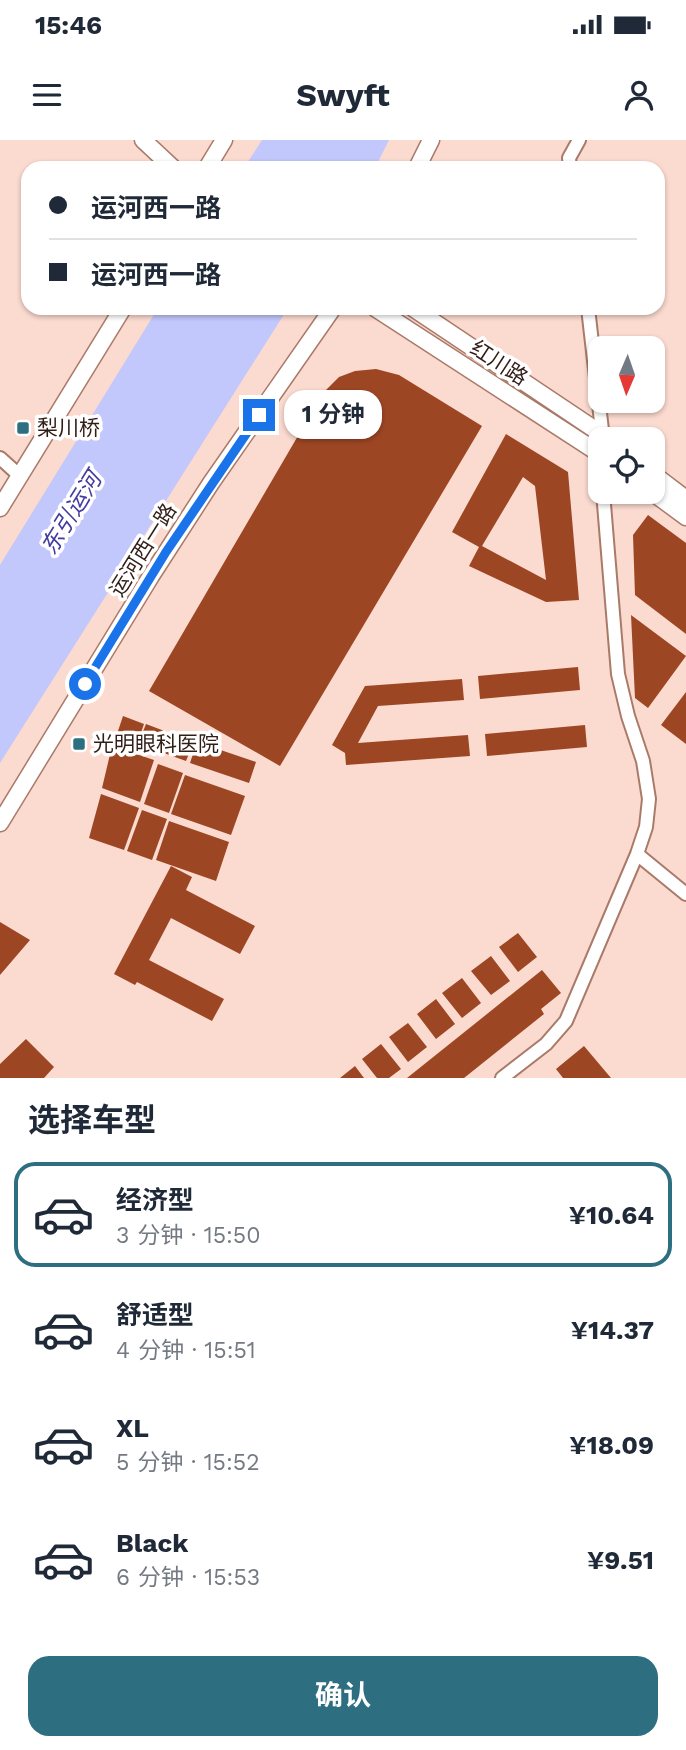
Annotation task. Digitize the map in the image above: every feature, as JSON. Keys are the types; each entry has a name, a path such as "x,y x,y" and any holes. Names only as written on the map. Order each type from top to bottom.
{"street":[{"path":"143,140 165,161"},
{"path":"212,161 225,140"},
{"path":"219,161 225,140"},
{"path":"420,161 431,140"},
{"path":"569,161 579,140"},
{"path":"0,508 119,315"},
{"name":"运河西一路","path":"0,822 166,552 328,315"},
{"name":"红川路","path":"386,315 588,446"},
{"name":"红川路","path":"423,315 589,427"},
{"path":"589,315 604,427"},
{"path":"0,458 20,476"},
{"path":"665,483 686,499"},
{"path":"665,502 686,517"},
{"path":"502,1078 546,1044 566,1021 638,854 646,827 649,799 643,761 618,674 604,504"},
{"path":"638,854 686,894"}],"water":[{"path":"262,140 389,140 378,161 248,161"},
{"name":"东引运河","path":"154,315 284,315 0,763 0,565"}],"building":[{"path":"376,369 399,375 482,426 280,766 149,691 323,393 339,377 355,371"},
{"path":"506,434 568,472 579,600 546,602 469,566 479,547 452,532","holes":["523,477 535,486 546,580 482,546"]},
{"path":"648,515 686,543 686,634 635,595 633,535"},
{"path":"631,615 686,656 648,708 635,698"},
{"path":"578,667 580,690 480,699 478,676"},
{"path":"462,679 464,700 378,706 358,743 468,735 470,756 346,765 345,753 332,745 365,686"},
{"path":"686,692 686,744 661,725"},
{"path":"123,716 144,724 137,744 116,737"},
{"path":"146,724 167,732 160,752 138,744"},
{"path":"585,725 587,747 487,756 485,734"},
{"path":"169,732 194,741 186,761 161,752"},
{"path":"197,742 256,762 249,783 190,763"},
{"path":"112,746 154,760 140,802 102,788"},
{"path":"158,764 183,773 169,813 144,804"},
{"path":"185,775 245,796 231,835 171,814"},
{"path":"101,794 139,808 124,850 89,838"},
{"path":"142,810 167,819 152,860 127,851"},
{"path":"169,821 229,842 216,881 156,860"},
{"path":"171,866 192,877 186,890 255,926 240,954 171,918 149,960 224,999 212,1021 137,982 135,985 114,974"},
{"path":"0,922 30,940 0,975"},
{"path":"518,933 537,957 518,972 499,947"},
{"path":"491,956 510,981 491,995 471,971"},
{"path":"542,970 561,993 541,1009 544,1014 464,1078 407,1078"},
{"path":"462,978 481,1003 462,1018 442,993"},
{"path":"436,999 455,1024 436,1039 417,1014"},
{"path":"408,1023 427,1047 408,1062 389,1037"},
{"path":"26,1039 54,1067 44,1078 0,1078 0,1064"},
{"path":"381,1044 401,1069 389,1078 377,1078 362,1059"},
{"path":"584,1046 611,1078 563,1078 556,1069"},
{"path":"355,1066 364,1078 340,1078"}],"place":[{"name":"梨川桥","path":"23,428"},
{"name":"光明眼科医院","path":"79,744"}],"route":[{"path":"85,684 166,552 259,415"}]}
